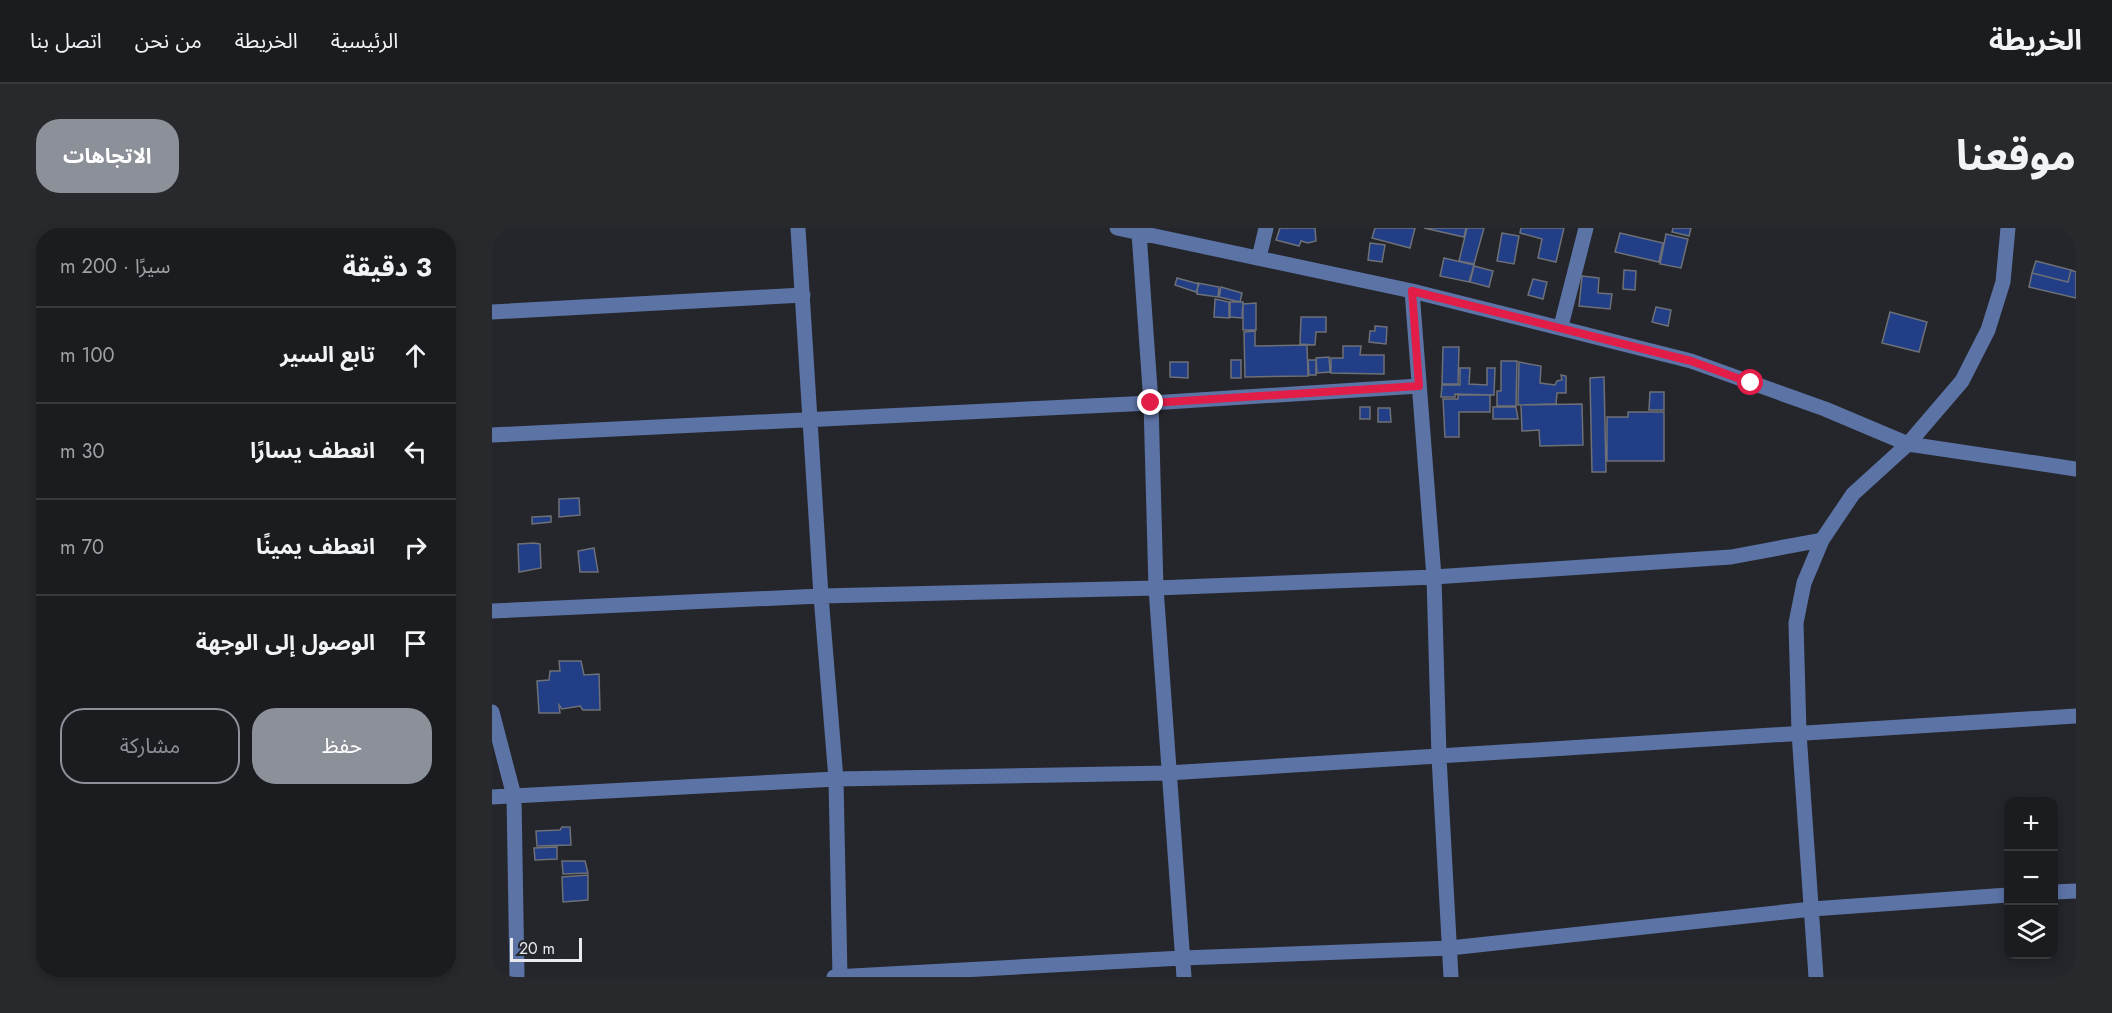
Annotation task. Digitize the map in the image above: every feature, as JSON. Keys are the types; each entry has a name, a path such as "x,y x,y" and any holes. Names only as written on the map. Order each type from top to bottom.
{"street":[{"path":"798,228 812,420 821,596 837,779 840,977"},
{"path":"1117,228 1412,291 1562,326 1691,361 1826,409 1908,444 2076,469"},
{"path":"1259,258 1266,228"},
{"path":"1562,326 1586,228"},
{"path":"1816,977 1799,733 1796,623 1804,583 1822,540 1853,494 1908,444 1962,381 1988,330 2003,282 2008,228"},
{"path":"1139,233 1151,403 1156,588 1184,977"},
{"path":"1412,291 1434,577 1439,758 1451,977"},
{"path":"492,312 804,295"},
{"path":"492,435 1151,403 1419,386"},
{"path":"492,611 821,596 1156,588 1434,577 1731,557 1822,540"},
{"path":"492,712 514,796 517,977"},
{"path":"492,797 837,779 1168,773 1439,758 2076,716"},
{"path":"2058,892 2076,891"},
{"path":"834,977 1182,958 1450,948 1812,909 2004,895"}],"building":[{"path":"1280,228 1315,228 1316,241 1308,243 1301,241 1299,246 1276,240"},
{"path":"1375,228 1415,228 1410,248 1372,238"},
{"path":"1424,228 1466,228 1464,237"},
{"path":"1467,228 1484,228 1474,264 1459,261"},
{"path":"1521,228 1564,228 1556,262 1538,258 1542,239 1520,233"},
{"path":"1673,228 1691,228 1689,236 1672,232"},
{"path":"1502,233 1519,236 1514,264 1497,261"},
{"path":"1620,233 1663,243 1659,262 1615,252"},
{"path":"1666,234 1688,239 1681,268 1660,264"},
{"path":"1370,243 1385,245 1382,262 1368,260"},
{"path":"1444,258 1474,265 1469,282 1440,276"},
{"path":"2036,261 2071,270 2068,282 2032,273"},
{"path":"1474,266 1493,271 1489,287 1470,282"},
{"path":"1624,270 1636,271 1635,290 1623,289"},
{"path":"2071,270 2076,272 2076,298 2029,287 2032,273 2068,282"},
{"path":"1582,276 1599,278 1598,293 1612,294 1610,309 1579,306"},
{"path":"1177,278 1199,284 1196,292 1175,285"},
{"path":"1533,279 1547,282 1543,299 1528,295"},
{"path":"1198,283 1219,287 1218,297 1197,294"},
{"path":"1221,287 1242,293 1240,302 1219,297"},
{"path":"1215,299 1229,302 1229,318 1214,317"},
{"path":"1230,302 1243,302 1242,318 1230,317"},
{"path":"1256,303 1256,330 1243,330 1243,304"},
{"path":"1656,307 1671,310 1668,326 1652,322"},
{"path":"1890,312 1927,322 1919,352 1882,343"},
{"path":"1301,317 1326,317 1326,332 1316,332 1315,345 1300,344"},
{"path":"1375,326 1387,327 1386,344 1369,342 1370,331 1375,331"},
{"path":"1255,331 1255,346 1307,345 1308,376 1245,377 1244,332"},
{"path":"1343,346 1361,346 1360,355 1384,355 1384,374 1331,373 1331,358 1343,358"},
{"path":"1443,347 1459,347 1458,384 1442,384"},
{"path":"1329,357 1330,372 1317,373 1316,358"},
{"path":"1231,360 1241,360 1241,378 1231,378"},
{"path":"1308,360 1316,360 1316,375 1309,375"},
{"path":"1501,361 1517,361 1516,406 1497,406 1497,391 1501,391"},
{"path":"1170,362 1188,362 1188,378 1170,377"},
{"path":"1519,362 1541,366 1540,383 1555,385 1557,381 1562,380 1561,375 1566,376 1566,393 1557,393 1556,404 1518,405"},
{"path":"1460,368 1470,368 1469,384 1487,385 1487,368 1495,368 1494,395 1455,394 1455,397 1441,397 1442,385 1460,385"},
{"path":"1604,377 1606,472 1592,472 1590,378"},
{"path":"1650,392 1664,392 1664,410 1649,410"},
{"path":"1458,395 1490,395 1490,412 1459,412 1459,437 1445,437 1443,399 1458,399"},
{"path":"1582,404 1583,445 1540,446 1539,430 1522,431 1521,405"},
{"path":"1360,407 1370,407 1370,419 1360,419"},
{"path":"1493,407 1516,407 1518,419 1493,419"},
{"path":"1378,408 1390,408 1391,422 1378,422"},
{"path":"1628,412 1664,412 1664,461 1607,461 1607,417 1628,417"},
{"path":"579,498 580,515 559,517 559,499"},
{"path":"551,516 551,522 532,524 532,517"},
{"path":"518,544 540,544 541,568 519,572"},
{"path":"594,548 598,572 580,572 578,551"},
{"path":"559,661 581,661 584,675 599,674 600,710 583,710 580,706 562,709 559,705 560,713 539,713 537,681 549,680 550,671 560,671"},
{"path":"562,827 570,827 571,845 537,846 536,831 560,830"},
{"path":"557,847 557,859 535,860 534,848"},
{"path":"562,861 585,861 588,873 563,874"},
{"path":"588,875 588,900 563,902 562,877"}],"route":[{"path":"1151,403 1419,386 1412,291 1562,326 1691,361 1751,383"}]}
